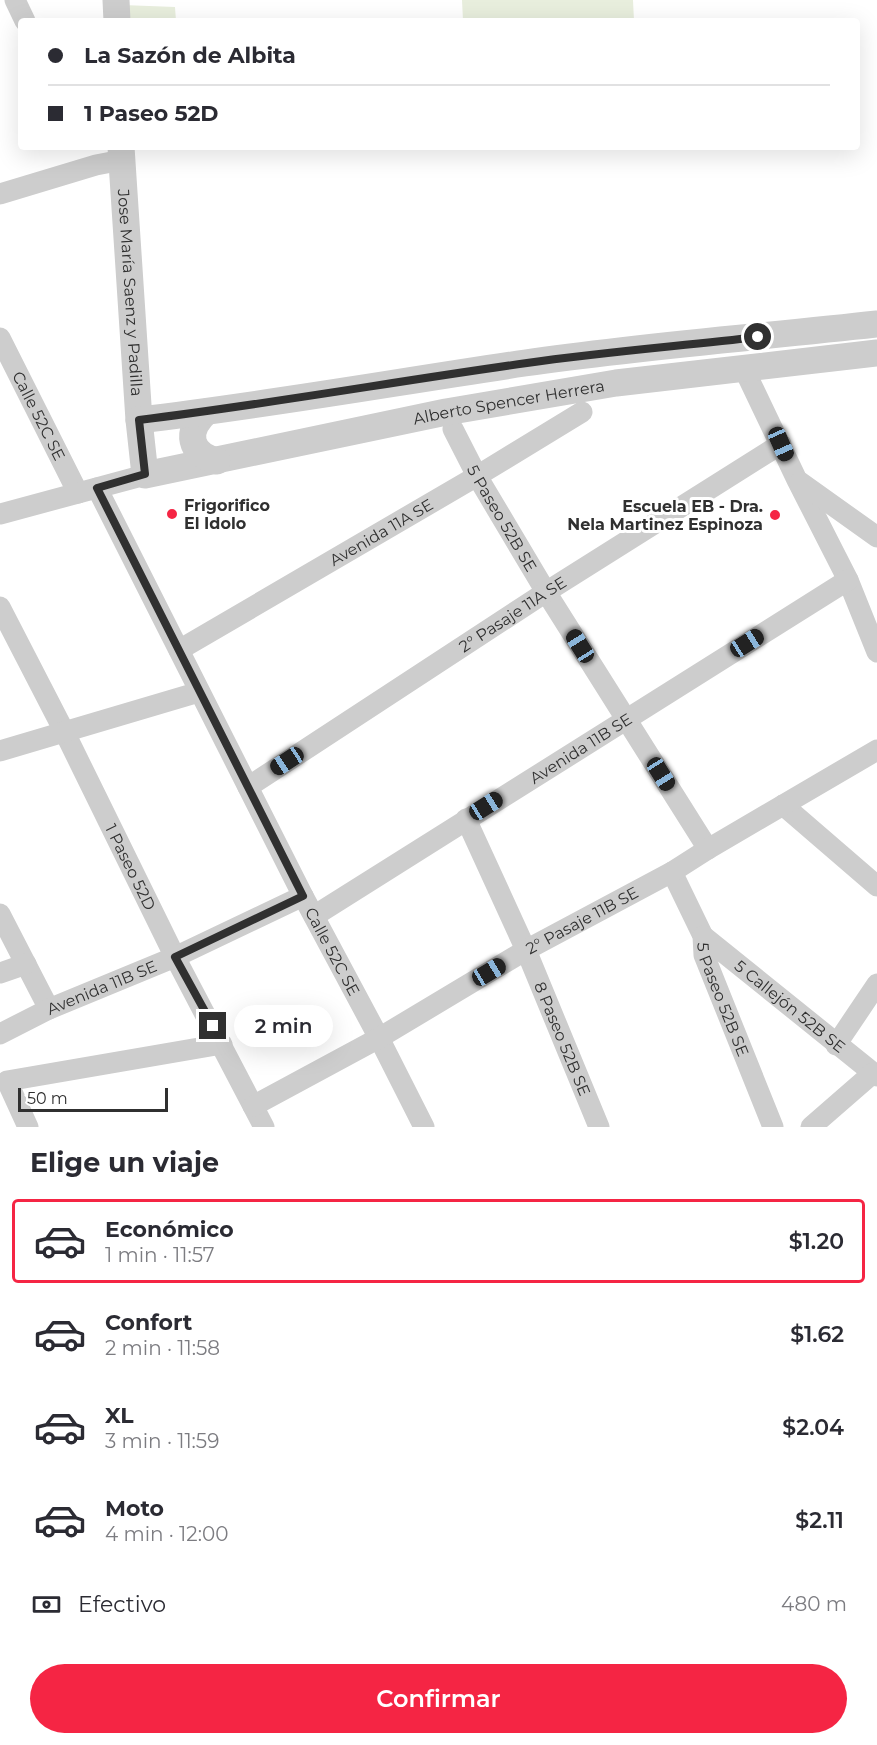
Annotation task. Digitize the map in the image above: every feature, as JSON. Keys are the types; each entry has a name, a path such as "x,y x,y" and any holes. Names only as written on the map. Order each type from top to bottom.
{"street":[{"path":"15,0 24,18"},
{"path":"116,0 117,18"},
{"path":"0,194 107,155"},
{"name":"Jose María Saenz y Padilla","path":"107,155 145,474"},
{"name":"Alberto Spencer Herrera","path":"139,420 206,412 548,360 877,324"},
{"name":"Calle 52C SE","path":"0,338 179,650 303,896 424,1127"},
{"name":"Alberto Spencer Herrera","path":"145,474 446,412 616,383 877,353"},
{"path":"744,369 848,580 877,652"},
{"name":"Avenida 11A SE","path":"179,650 477,476 582,411"},
{"path":"206,412 196,421 192,434 193,440 195,447 204,457 217,461"},
{"name":"5 Paseo 52B SE","path":"453,429 477,476 546,592 708,849"},
{"name":"2° Pasaje 11A SE","path":"248,788 546,592 781,444"},
{"path":"0,514 145,474"},
{"path":"797,480 877,537"},
{"name":"Avenida 11B SE","path":"314,916 848,580"},
{"name":"1 Paseo 52D","path":"0,607 175,957 264,1127"},
{"path":"0,751 199,692"},
{"name":"2° Pasaje 11B SE","path":"254,1106 379,1038 526,950 672,872 877,750"},
{"path":"783,805 877,886"},
{"name":"8 Paseo 52B SE","path":"466,819 526,950 599,1127"},
{"name":"5 Paseo 52B SE","path":"672,872 703,936 704,955 773,1127"},
{"name":"Avenida 11B SE","path":"0,1034 49,1009 175,957 303,896"},
{"path":"0,914 49,1009"},
{"name":"5 Callejón 52B SE","path":"703,936 875,1075"},
{"path":"0,973 26,964"},
{"path":"836,1045 877,984"},
{"path":"28,1127 7,1081 222,1044"},
{"path":"812,1127 875,1075"}],"green space":[{"path":"462,0 633,0 634,18 463,18"},
{"path":"123,5 175,7 176,18 124,18"}],"place":[{"name":"Frigorifico El Idolo","path":"172,514"},
{"name":"Escuela EB - Dra. Nela Martinez Espinoza","path":"775,515"}],"route":[{"path":"213,1026 175,957 303,896 97,488 145,474 139,420 228,410 526,363 758,337"}]}
